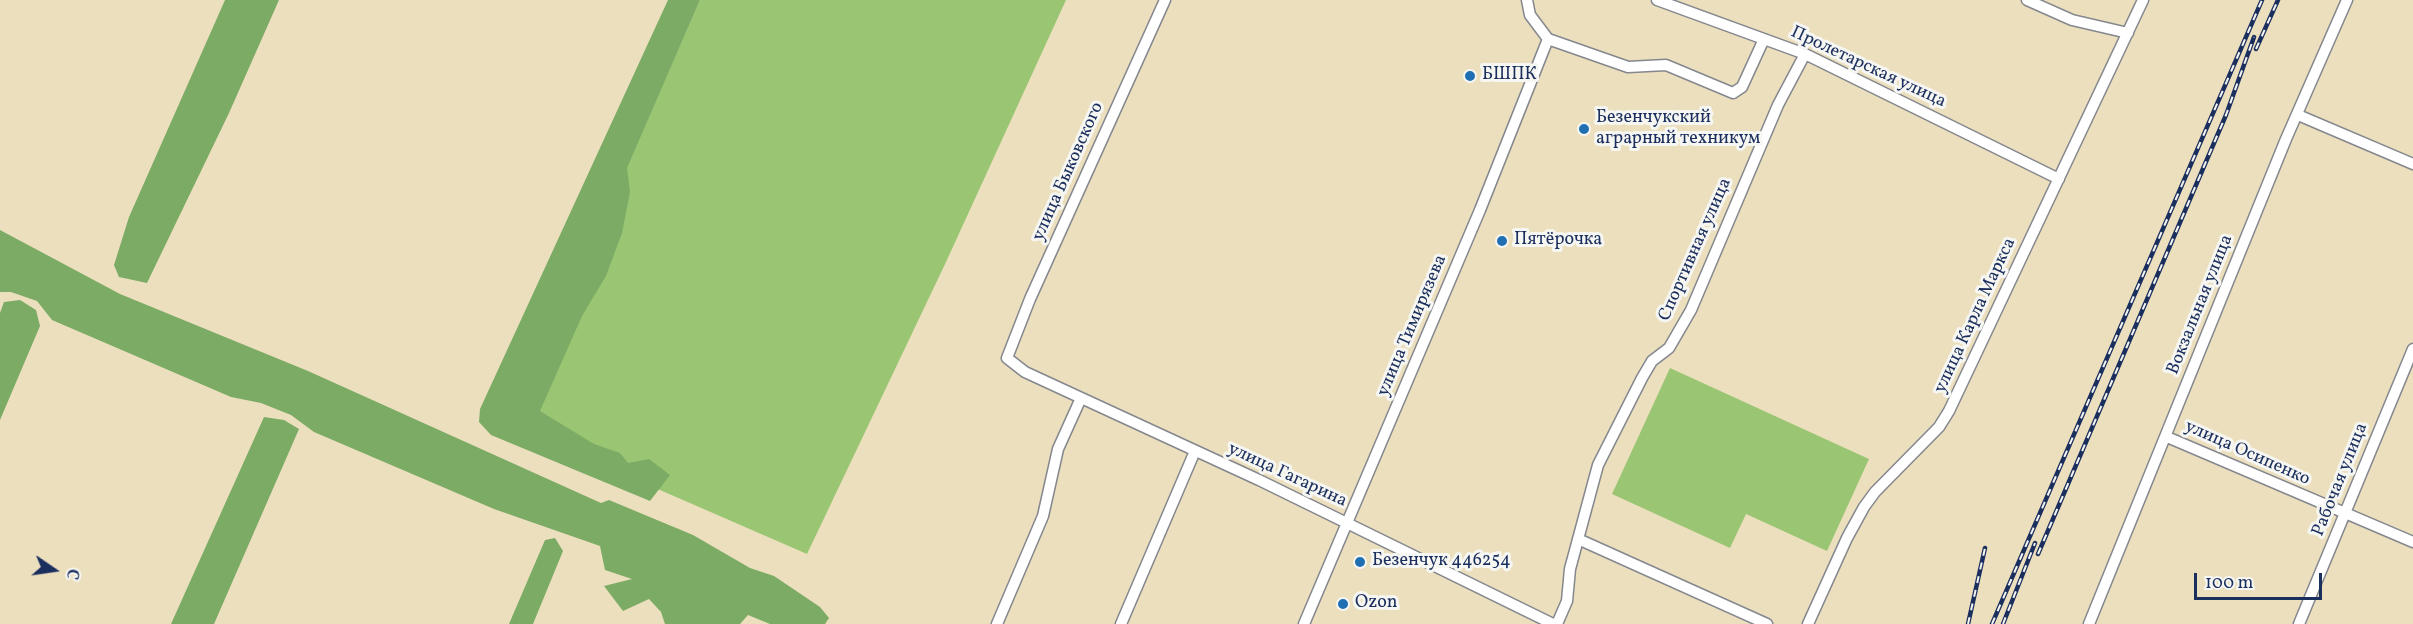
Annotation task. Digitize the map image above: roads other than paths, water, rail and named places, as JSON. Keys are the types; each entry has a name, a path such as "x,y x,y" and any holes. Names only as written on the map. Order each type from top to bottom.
{"street":[{"name":"улица Быковского","path":"1007,358 1030,300 1165,0"},
{"path":"1527,0 1530,15 1548,39 1628,67 1666,65 1733,93 1742,87 1764,39"},
{"name":"Пролетарская улица","path":"1657,0 1804,54 2059,179"},
{"path":"2027,0 2072,20 2128,33"},
{"name":"улица Карла Маркса","path":"1808,624 1847,538 1864,507 1875,492 1938,427 1949,411 2143,0"},
{"name":"Вокзальная улица","path":"2089,624 2346,0"},
{"name":"улица Тимирязева","path":"1304,624 1480,210 1548,39"},
{"name":"Спортивная улица","path":"1555,624 1567,601 1570,569 1598,465 1652,361 1669,348 1691,310 1778,105 1804,54"},
{"path":"2298,115 2413,164"},
{"name":"Рабочая улица","path":"2300,624 2413,349"},
{"name":"улица Гагарина","path":"1007,358 1024,372 1347,523 1555,624"},
{"path":"997,624 1043,516 1058,449 1081,398"},
{"name":"улица Осипенко","path":"2167,437 2345,515 2413,542"},
{"path":"1121,624 1195,451"},
{"path":"1578,539 1767,624"}],"railway":[{"path":"1992,624 2262,0"},
{"path":"2256,49 2278,0"},
{"path":"2038,554 2226,115 2254,37"},
{"path":"2003,624 2035,543"},
{"path":"1968,624 1985,548"}],"place":[{"name":"БШПК","path":"1470,76"},
{"name":"Безенчукский аграрный техникум","path":"1584,129"},
{"name":"Пятёрочка","path":"1502,241"},
{"name":"Безенчук 446254","path":"1360,562"},
{"name":"Ozon","path":"1343,604"}]}
